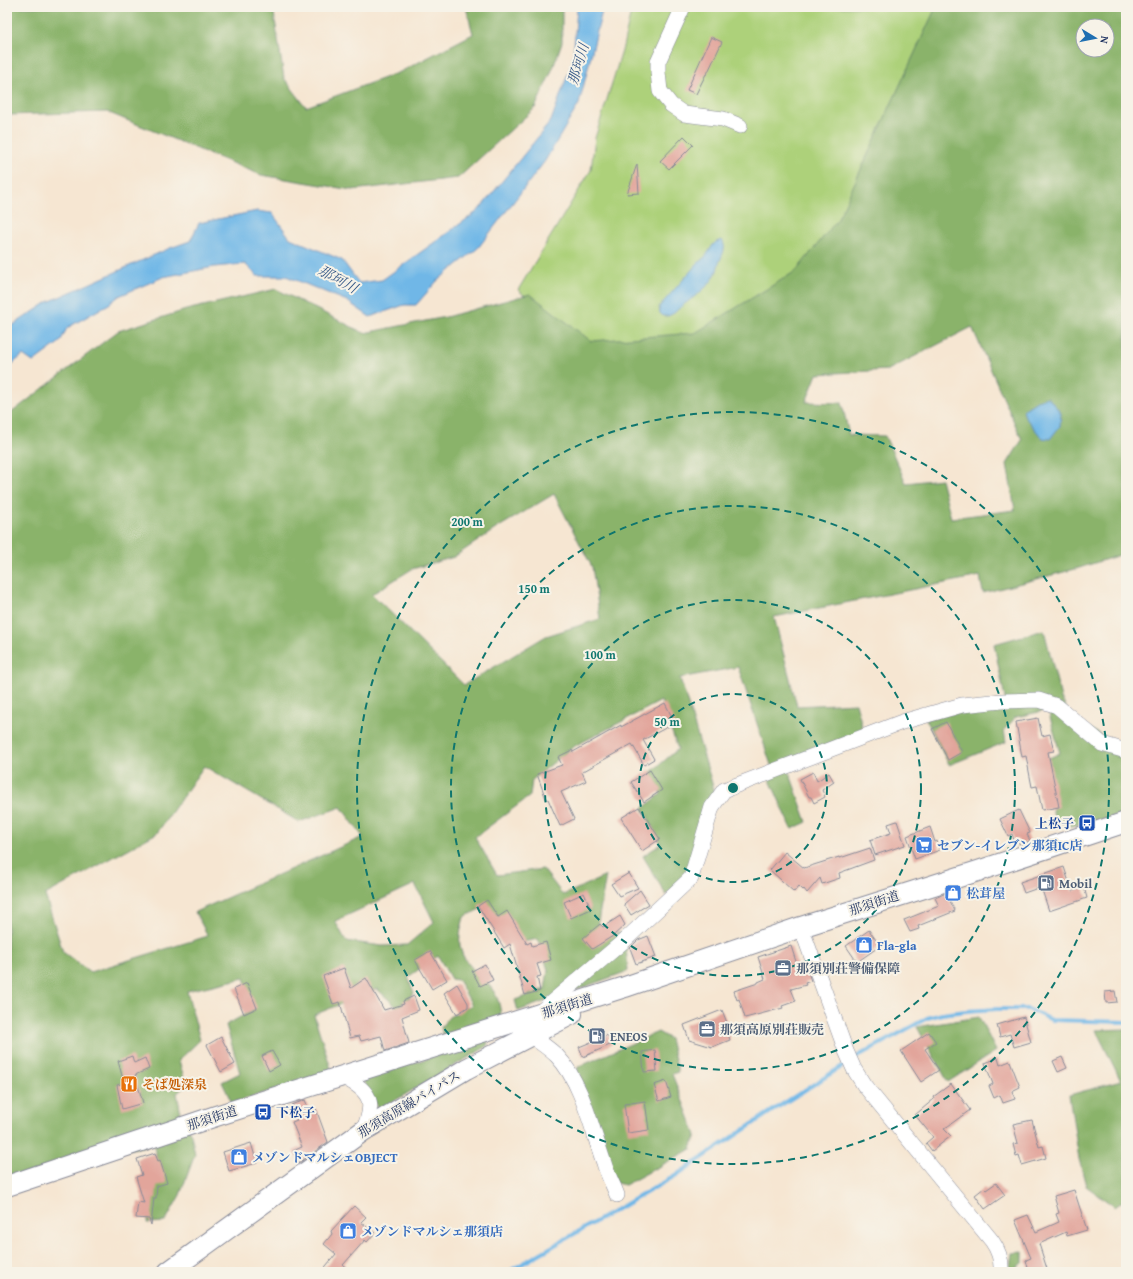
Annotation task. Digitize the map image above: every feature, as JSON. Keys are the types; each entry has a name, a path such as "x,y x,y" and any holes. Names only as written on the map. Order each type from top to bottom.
{"main road":[{"name":"那須街道","path":"7,1186 216,1116 536,1016 801,926 978,871 1126,822"},
{"name":"那須高原線バイパス","path":"168,1272 363,1131 466,1069 625,987"}],"street":[{"path":"683,7 658,62 660,91 671,105 684,114 723,119 740,126"},
{"path":"536,1016 624,940 691,878 712,807 724,790 902,722 962,705 1002,700 1039,700 1056,706 1102,744 1126,751"},
{"path":"801,926 847,1055 854,1069 864,1085 992,1241 999,1251 1002,1265 1001,1272"},
{"path":"530,1035 557,1056 568,1070 586,1110 604,1164 617,1195"},
{"path":"343,1077 357,1084 365,1092 370,1104 369,1117 363,1131"}],"green space":[{"path":"7,7 273,7 284,78 306,107 400,72 473,34 466,7 562,7 562,42 553,68 535,108 458,178 352,190 261,175 107,112 7,115"},
{"path":"632,7 673,7 672,11 674,7 943,7 843,222 801,275 692,341 588,348 518,290 591,170 595,138 622,51"},
{"path":"936,7 1126,7 1126,553 1079,568 983,593 980,576 774,617 797,706 856,703 863,730 786,763 807,822 792,829 770,780 772,768 738,667 680,678 715,793 687,875 666,895 643,856 661,844 643,808 661,794 650,773 678,749 661,701 573,747 532,780 530,796 475,837 497,875 543,869 563,895 606,876 598,922 607,933 625,933 628,971 518,1011 515,1000 545,989 548,970 538,939 522,942 488,905 464,917 460,935 460,944 462,953 466,960 496,995 501,1016 443,1036 441,1027 449,1017 472,1005 458,980 451,979 438,956 408,977 414,993 398,1008 377,989 314,1015 332,1072 232,1103 222,1082 240,1073 226,1025 255,1009 244,978 187,991 200,1040 179,1060 186,1086 177,1093 182,1120 191,1134 195,1154 180,1195 165,1222 147,1223 150,1204 155,1190 156,1151 154,1144 7,1177 7,416 118,331 186,310 276,289 364,333 446,317 530,294 591,341 695,333 796,271 838,219","holes":["972,327 1022,440 1007,464 1015,510 951,518 941,479 906,483 885,436 849,435 842,403 806,402 817,374 888,370","554,494 592,567 600,619 546,636 464,685 372,594 412,569 454,557 497,528","204,766 299,822 341,807 363,837 195,912 208,936 90,972 63,952 45,895 157,833","415,884 434,922 407,945 382,946 346,941 335,921"]},
{"path":"1044,630 1061,698 1070,716 1126,751 1126,812 1108,819 1071,826 1054,820 1047,759 1060,753 1048,710 1016,717 1004,730 1006,742 949,765 926,719 1006,703 994,644"},
{"path":"979,1017 996,1051 948,1082 917,1027"},
{"path":"1126,1029 1126,1199 1115,1207 1086,1186 1079,1159 1069,1095 1121,1081 1096,1030"},
{"path":"658,1032 670,1039 678,1072 672,1074 696,1135 691,1149 625,1185 616,1183 576,1076 578,1067"},
{"path":"486,1040 488,1043 486,1047 377,1111 376,1103 362,1079"},
{"path":"1023,1252 1023,1262 1016,1268 1015,1272 1009,1272 1012,1253"}],"water":[{"name":"那珂川","path":"577,7 603,7 579,104 545,161 478,248 437,281 416,305 404,305 370,317 347,301 286,276 257,276 245,264 214,267 163,277 119,296 109,304 67,328 60,342 33,362 23,355 11,365 9,374 7,375 7,329 48,302 170,248 190,241 199,223 257,211 272,213 290,238 342,260 359,283 382,280 478,211 551,121 573,60"},
{"path":"722,240 724,251 712,280 707,286 674,313 668,316 663,316 660,313 659,307 706,256 713,245"},
{"path":"1048,397 1061,413 1060,426 1050,439 1042,438 1025,417 1023,410 1040,399"}],"building":[{"path":"711,37 722,42 696,94 687,90"},
{"path":"684,136 693,145 669,169 660,161"},
{"path":"637,164 639,193 627,194"},
{"path":"665,703 675,723 643,740 654,759 644,765 632,744 582,772 586,781 561,792 574,819 560,826 548,799 546,799 537,774 562,765 558,757 572,750 573,752 621,725 621,727"},
{"path":"1038,718 1042,736 1050,734 1054,751 1048,752 1059,807 1042,810 1037,786 1032,787 1026,756 1022,757 1016,722"},
{"path":"946,722 962,752 948,760 932,729"},
{"path":"650,770 662,790 644,802 631,782"},
{"path":"813,772 817,781 829,773 834,782 822,790 825,797 814,803 811,797 809,797 800,779"},
{"path":"639,807 660,839 642,851 621,818"},
{"path":"1019,810 1030,833 1027,834 1030,841 1020,845 1017,839 1014,840 1012,834 1008,836 1000,819"},
{"path":"897,821 905,845 875,855 870,840 891,833 888,824"},
{"path":"930,827 935,842 937,841 940,850 915,859 907,836"},
{"path":"870,848 874,860 839,873 840,878 822,884 820,878 807,893 799,886 794,892 770,870 785,852 804,868"},
{"path":"1064,867 1072,891 1084,887 1087,898 1049,911 1041,887 1024,893 1020,882"},
{"path":"629,873 638,888 619,896 611,884"},
{"path":"640,890 649,904 631,915 624,904"},
{"path":"584,893 591,909 571,918 564,902"},
{"path":"946,893 955,911 918,926 919,929 910,932 904,920 939,906 935,898"},
{"path":"487,900 498,917 507,911 527,944 531,942 532,946 546,942 551,960 537,964 541,976 537,977 540,991 525,995 510,944 504,948 478,906"},
{"path":"620,916 625,925 613,936 592,949 583,938 600,924 603,927"},
{"path":"869,930 880,946 857,962 846,946"},
{"path":"648,936 656,957 636,964 630,948 638,940"},
{"path":"791,946 798,968 806,966 811,981 805,983 806,985 791,989 796,1001 782,1006 783,1008 745,1018 739,999 737,1000 734,991 758,983 765,979 758,957"},
{"path":"430,951 447,980 432,989 415,960"},
{"path":"485,964 493,980 480,986 472,971"},
{"path":"344,968 351,988 366,978 384,1010 404,1004 403,1001 414,996 419,1010 402,1017 409,1043 385,1051 381,1036 361,1041 359,1036 350,1038 340,1002 333,1004 323,976"},
{"path":"247,983 257,1008 244,1014 234,989"},
{"path":"457,984 468,1003 468,1007 457,1014 444,993"},
{"path":"1115,991 1117,1002 1106,1003 1105,992"},
{"path":"722,1010 731,1033 728,1034 730,1040 712,1047 689,1040 684,1025"},
{"path":"1024,1017 1031,1042 1014,1047 1010,1034 1000,1037 997,1025"},
{"path":"929,1032 936,1042 925,1049 939,1070 921,1082 901,1051"},
{"path":"608,1035 612,1044 583,1057 579,1047"},
{"path":"221,1037 235,1064 221,1072 207,1045"},
{"path":"655,1050 657,1071 644,1072 642,1052"},
{"path":"272,1051 280,1065 269,1071 262,1056"},
{"name":"そば処深泉","path":"132,1056 134,1063 145,1058 149,1069 135,1075 143,1103 122,1109 117,1085 124,1083 118,1061"},
{"path":"1062,1057 1067,1068 1058,1072 1053,1061"},
{"path":"998,1058 1000,1065 1010,1061 1020,1087 1012,1091 1015,1099 1003,1103 1000,1095 994,1098 989,1086 993,1084 985,1063"},
{"path":"666,1081 671,1097 659,1101 654,1085"},
{"path":"951,1084 970,1110 944,1129 951,1136 932,1151 926,1143 933,1137 915,1115 934,1099 933,1097"},
{"path":"305,1100 310,1112 316,1109 328,1142 299,1163 293,1151 302,1147 292,1122 297,1120 292,1105"},
{"path":"645,1101 649,1130 628,1133 624,1104"},
{"path":"1032,1120 1039,1147 1043,1146 1046,1158 1022,1165 1019,1155 1016,1156 1013,1144 1018,1143 1013,1124"},
{"path":"251,1143 257,1163 229,1171 223,1152"},
{"path":"155,1153 158,1161 160,1160 167,1183 157,1186 151,1225 149,1219 136,1218 138,1202 144,1203 136,1177 142,1175 137,1159"},
{"path":"996,1183 1005,1195 985,1209 975,1195 984,1188 986,1190"},
{"path":"1074,1190 1087,1230 1067,1236 1066,1232 1039,1244 1048,1272 1029,1272 1026,1260 1031,1258 1015,1220 1028,1215 1036,1232 1059,1222 1056,1214 1059,1213 1054,1196"},
{"path":"354,1206 366,1217 361,1222 375,1233 367,1242 365,1240 343,1265 352,1272 321,1272 336,1254 324,1244 332,1234 331,1231"}],"waterway":[{"path":"508,1272 675,1176 778,1107 860,1055 927,1018 942,1014 966,1011 1028,1009 1052,1020 1126,1022"}],"place":[{"name":"上松子","path":"1087,823"},
{"name":"セブン-イレブン那須IC店","path":"924,845"},
{"name":"Mobil","path":"1046,883"},
{"name":"松茸屋","path":"953,893"},
{"name":"Fla-gla","path":"864,945"},
{"name":"那須別荘警備保障","path":"783,968"},
{"name":"那須高原別荘販売","path":"707,1029"},
{"name":"ENEOS","path":"597,1036"},
{"name":"そば処深泉","path":"129,1084"},
{"name":"下松子","path":"263,1112"},
{"name":"メゾンドマルシェOBJECT","path":"239,1157"},
{"name":"メゾンドマルシェ那須店","path":"348,1231"}]}
